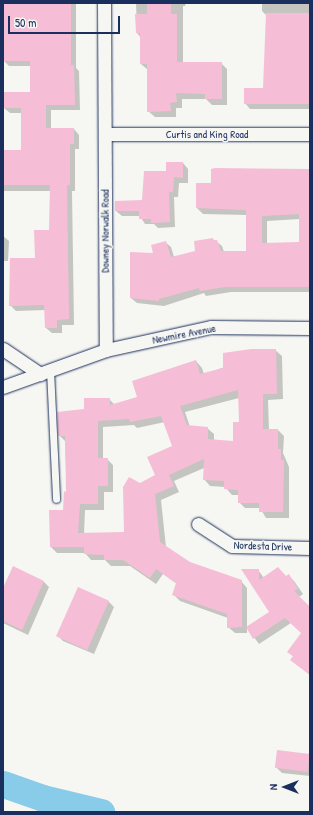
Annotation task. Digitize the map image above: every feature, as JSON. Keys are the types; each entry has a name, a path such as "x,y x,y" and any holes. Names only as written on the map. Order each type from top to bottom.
{"street":[{"name":"Downey Norwalk Road","path":"104,3 106,350"},
{"name":"Curtis and King Road","path":"105,134 310,134"},
{"name":"Newmire Avenue","path":"106,350 212,327 310,328"},
{"path":"3,349 45,372"},
{"path":"3,387 106,350"},
{"name":"Nordesta Drive","path":"198,524 232,546 310,548"}],"lane":[{"path":"45,372 56,499"}],"building":[{"path":"147,3 171,3 171,14 177,14 177,62 222,62 222,99 205,99 205,94 176,93 177,102 170,103 171,111 147,112 147,64 140,64 140,33 136,33 135,14 147,14"},
{"path":"3,4 71,4 71,65 74,65 75,105 46,105 46,128 74,128 74,144 70,144 70,185 67,185 69,319 57,320 57,328 45,328 44,305 9,306 10,258 35,258 34,230 49,230 50,185 3,185 3,150 21,150 21,108 3,108 3,92 30,92 30,61 3,61"},
{"path":"266,13 309,13 310,104 244,104 244,88 263,88"},
{"path":"166,162 183,162 183,178 174,177 173,192 169,192 170,222 151,223 151,219 139,219 139,211 115,211 115,201 142,200 144,171 166,171"},
{"path":"211,169 310,169 310,287 225,287 200,291 199,288 159,299 159,301 130,298 130,252 153,253 151,245 166,241 171,257 195,251 194,241 213,238 213,240 217,240 221,251 246,251 246,210 196,208 196,183 211,183","holes":["299,214 299,242 262,243 262,216"]},
{"path":"251,349 276,349 277,394 263,394 263,429 278,429 278,449 281,449 281,460 284,460 283,512 259,512 259,503 238,503 238,490 224,489 224,481 203,480 204,459 169,475 174,486 155,494 160,542 190,562 242,580 242,627 227,628 227,614 172,595 176,583 156,569 150,578 123,560 104,560 104,555 84,554 84,547 50,547 49,510 63,510 64,491 66,492 65,436 58,436 57,412 84,409 84,398 110,398 110,405 137,397 132,381 196,360 200,374 223,368 223,353","holes":["238,390 239,422 233,422 233,441 208,439 208,427 187,425 180,406","161,416 172,446 147,457 155,475 140,483 129,477 123,487 124,532 78,533 80,504 98,504 98,486 108,486 108,458 98,458 98,421 129,419 130,422"]},
{"path":"13,566 44,581 22,630 3,621 3,588"},
{"path":"278,567 286,576 289,574 298,589 294,591 310,607 310,675 290,660 293,656 287,652 301,633 285,618 253,639 246,627 269,612 241,569 259,569 259,580"},
{"path":"78,587 109,601 87,650 56,636"},
{"path":"277,750 310,754 308,772 275,768"}],"waterway":[{"path":"3,784 43,798 101,812"}]}
